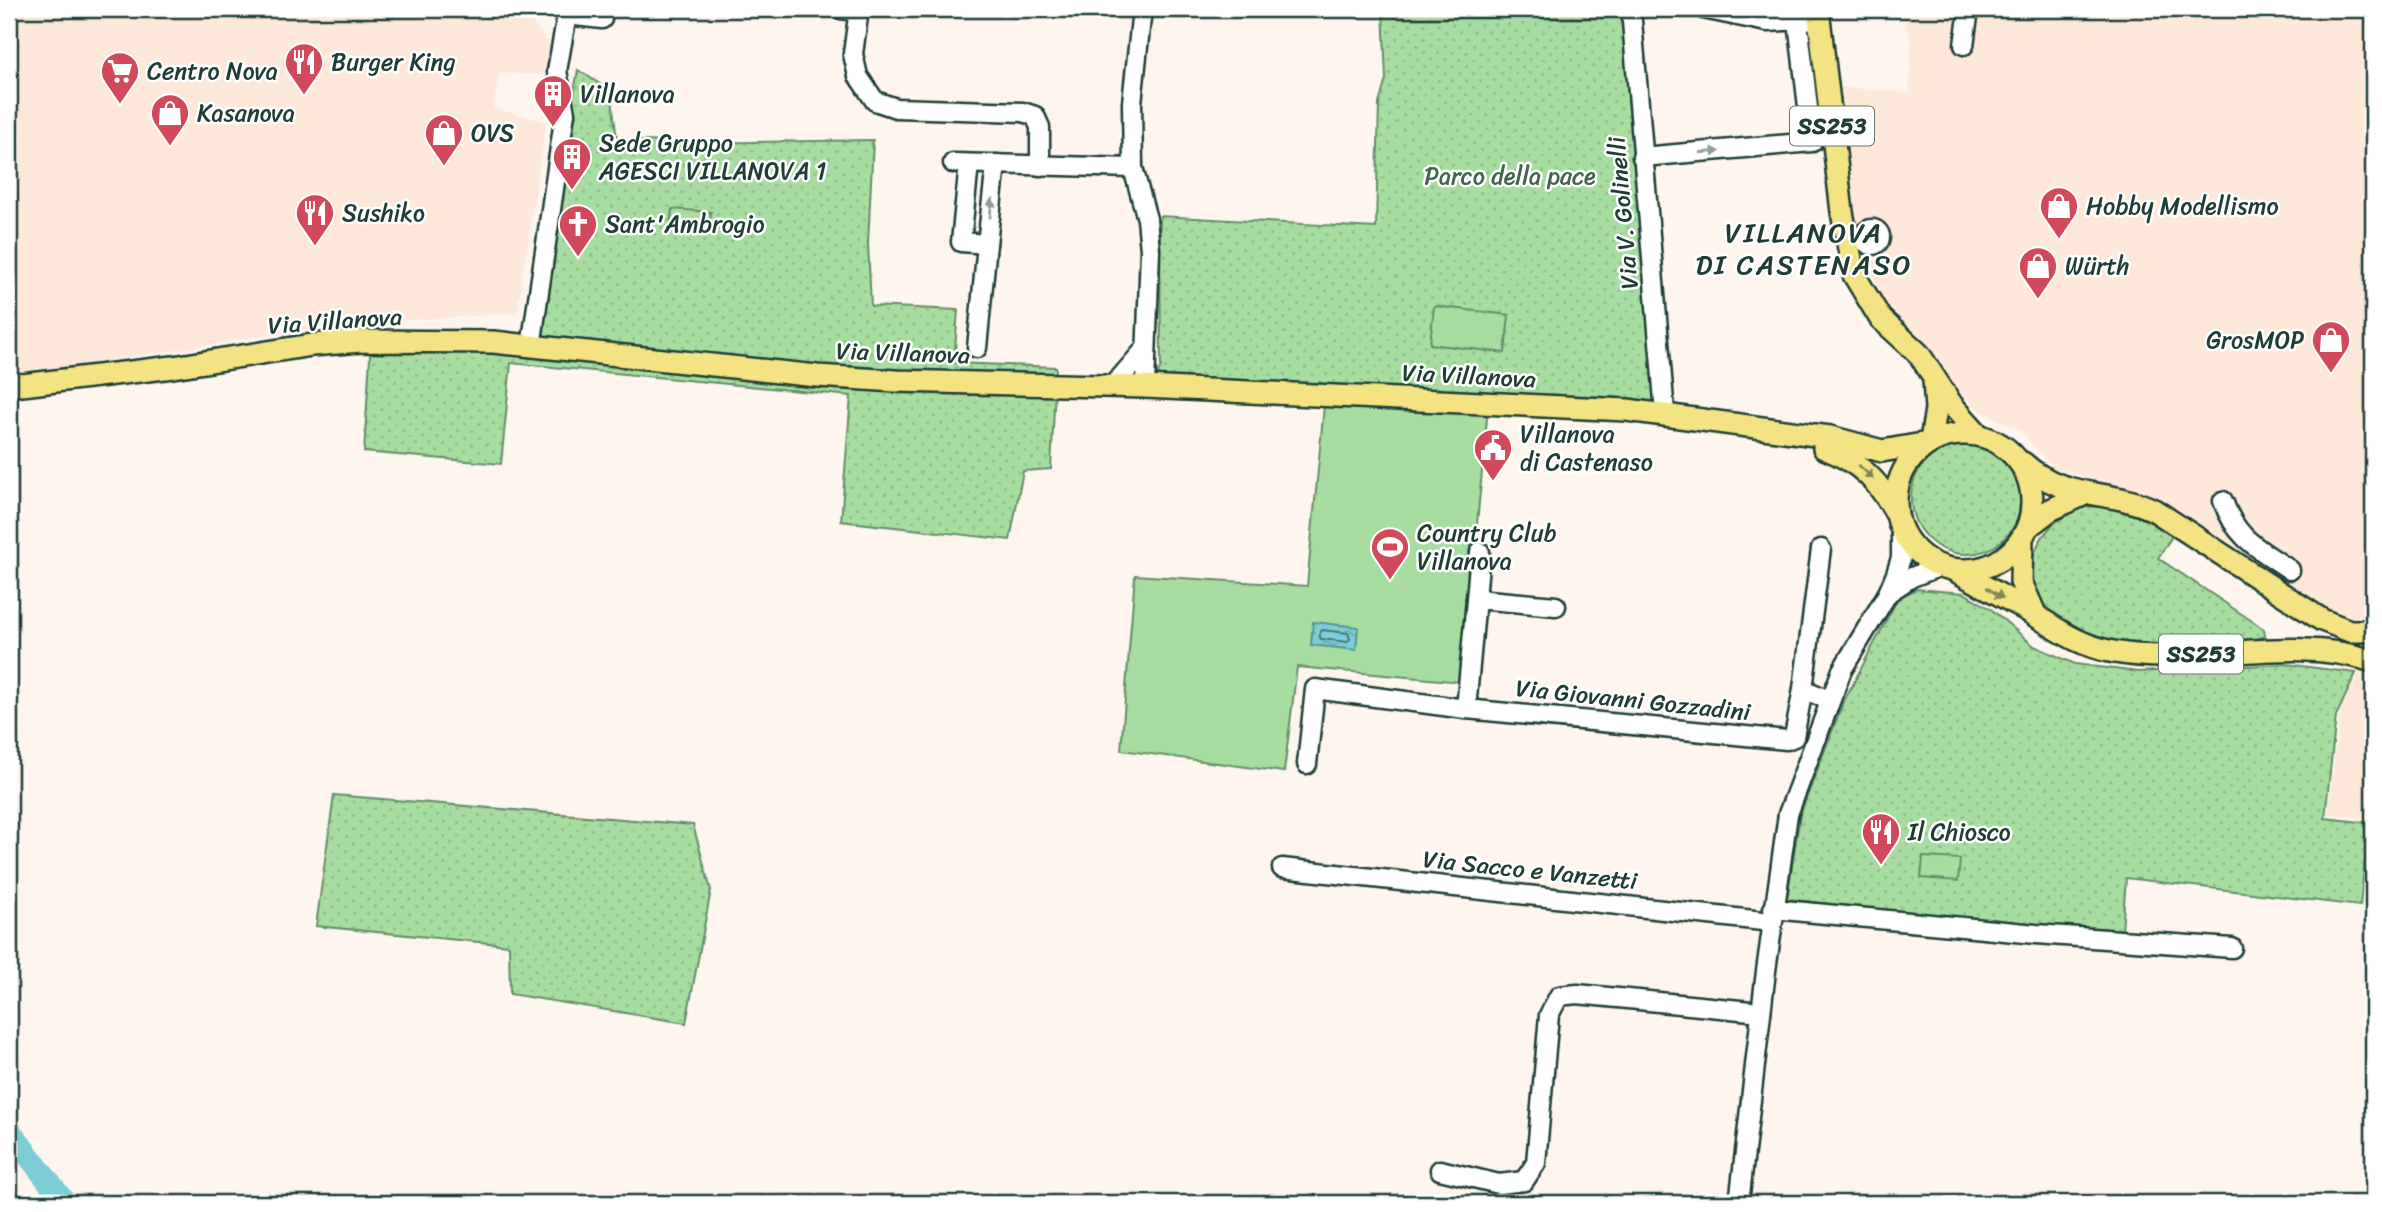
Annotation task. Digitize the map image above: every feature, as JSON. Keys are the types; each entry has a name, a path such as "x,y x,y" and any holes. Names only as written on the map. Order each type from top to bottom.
{"main road":[{"name":"SS253","path":"1819,13 1856,241 1854,275 1880,318 1919,354 1952,405 1978,434 1996,441 2012,453 2029,480 2032,495 2019,551 2021,582 2036,616"},
{"name":"Via Villanova","path":"13,386 349,342 492,342 817,376 1145,387 1665,413 1830,437 1882,451 1930,442"},
{"path":"1930,442 1936,409 1934,375"},
{"name":"Via Villanova","path":"1783,432 1848,458 1861,466 1884,491 1898,521"},
{"path":"1898,521 1898,481 1905,466 1930,442 1962,433 1978,434"},
{"path":"2012,453 2046,480 2085,494 2139,503 2168,517 2337,628 2373,631"},
{"path":"1947,568 1980,568 1993,564 2050,510 2085,494"},
{"name":"SS253","path":"1898,521 1917,551 2036,616 2066,636 2114,652 2152,656 2289,648 2342,652 2373,661"}],"street":[{"path":"531,347 565,113 557,71 567,12 601,19 603,9"},
{"path":"840,9 859,10 853,54 858,76 876,101 896,108 1023,112 1035,116 1040,127 1040,166"},
{"path":"1142,9 1132,103 1133,168 1147,219 1150,250 1145,387"},
{"name":"Via V. Golinelli","path":"1631,9 1665,413"},
{"path":"1703,9 1767,22 1795,15 1819,13"},
{"path":"1964,46 1969,9"},
{"path":"1642,157 1812,142 1795,15"},
{"path":"987,244 961,242 961,163 1133,168"},
{"path":"977,348 996,164"},
{"path":"1113,386 1145,349"},
{"path":"2223,501 2231,524 2290,570"},
{"path":"1739,1203 1773,915 1788,814 1829,700 1861,635 1888,593 1901,558 1898,521"},
{"path":"1821,549 1804,689 1829,700"},
{"path":"1466,709 1480,552"},
{"path":"2250,572 2264,552"},
{"path":"1888,593 1912,577 1947,568"},
{"path":"1476,599 1556,606"},
{"name":"Via Giovanni Gozzadini","path":"1307,764 1315,689 1466,709 1787,740 1794,737 1804,689"},
{"name":"Via Sacco e Vanzetti","path":"1282,868 1773,915 2232,948"},
{"path":"1440,1170 1499,1184 1524,1181 1536,1163 1549,1015 1559,996 1577,994 1761,1012"}],"shaded area":[{"path":"9,9 523,11 551,46 548,75 500,73 493,108 546,122 517,313 333,325 80,365 9,373"},
{"path":"1901,9 2373,9 2373,819 2328,814 2341,704 2337,617 2173,506 2165,507 2107,487 2100,481 2053,468 2021,430 1981,411 1964,397 1937,358 1884,301 1862,251 1856,224 1840,87 1909,93 1911,42"}],"green space":[{"name":"Parco della pace","path":"1383,9 1639,9 1662,412 1153,385 1161,366 1160,216 1376,228 1379,104 1386,79"},
{"path":"578,70 611,91 617,140 695,143 873,140 868,244 871,306 958,310 954,363 1056,367 1051,469 1023,471 1010,540 841,521 851,396 511,363 501,464 364,452 371,341 529,342"},
{"path":"672,209 711,212 709,235 670,231"},
{"path":"1434,306 1509,315 1505,353 1430,344"},
{"name":"Country Club Villanova","path":"1325,395 1489,397 1462,682 1297,667 1284,772 1121,750 1135,575 1307,586"},
{"path":"1966,444 1987,448 2005,460 2017,478 2021,499 2017,520 2005,538 1987,550 1966,554 1945,550 1927,538 1915,520 1911,499 1915,478 1927,460 1945,448"},
{"path":"2080,507 2106,507 2129,512 2174,533 2158,558 2264,629 2265,636 2252,640 2198,644 2136,644 2106,640 2079,631 2056,618 2037,594 2032,561 2039,543 2050,528"},
{"path":"1916,589 1964,593 1991,609 2034,646 2075,664 2138,672 2286,664 2356,673 2336,716 2325,818 2369,823 2360,906 2126,878 2122,932 1965,920 1787,899 1800,815 1843,703 1898,598"},
{"path":"334,795 693,825 711,890 686,1023 510,994 509,945 316,926"},
{"path":"1923,857 1960,859 1958,881 1921,878"}],"water":[{"path":"1313,622 1358,627 1356,650 1311,645"}],"waterway":[{"path":"9,1130 65,1203"}],"place":[{"name":"Burger King","path":"304,96"},
{"name":"Centro Nova","path":"120,105"},
{"name":"Villanova","path":"553,128"},
{"name":"Kasanova","path":"170,147"},
{"name":"OVS","path":"444,167"},
{"name":"Sede Gruppo AGESCI VILLANOVA 1","path":"572,191"},
{"name":"Hobby Modellismo","path":"2059,240"},
{"name":"Sushiko","path":"315,247"},
{"name":"Sant'Ambrogio","path":"578,258"},
{"name":"Würth","path":"2038,300"},
{"name":"GrosMOP","path":"2331,374"},
{"name":"Villanova di Castenaso","path":"1493,482"},
{"name":"Country Club Villanova","path":"1390,581"},
{"name":"Il Chiosco","path":"1881,866"}],"district":[{"name":"VILLANOVA DI CASTENASO","path":"1804,248"}]}
